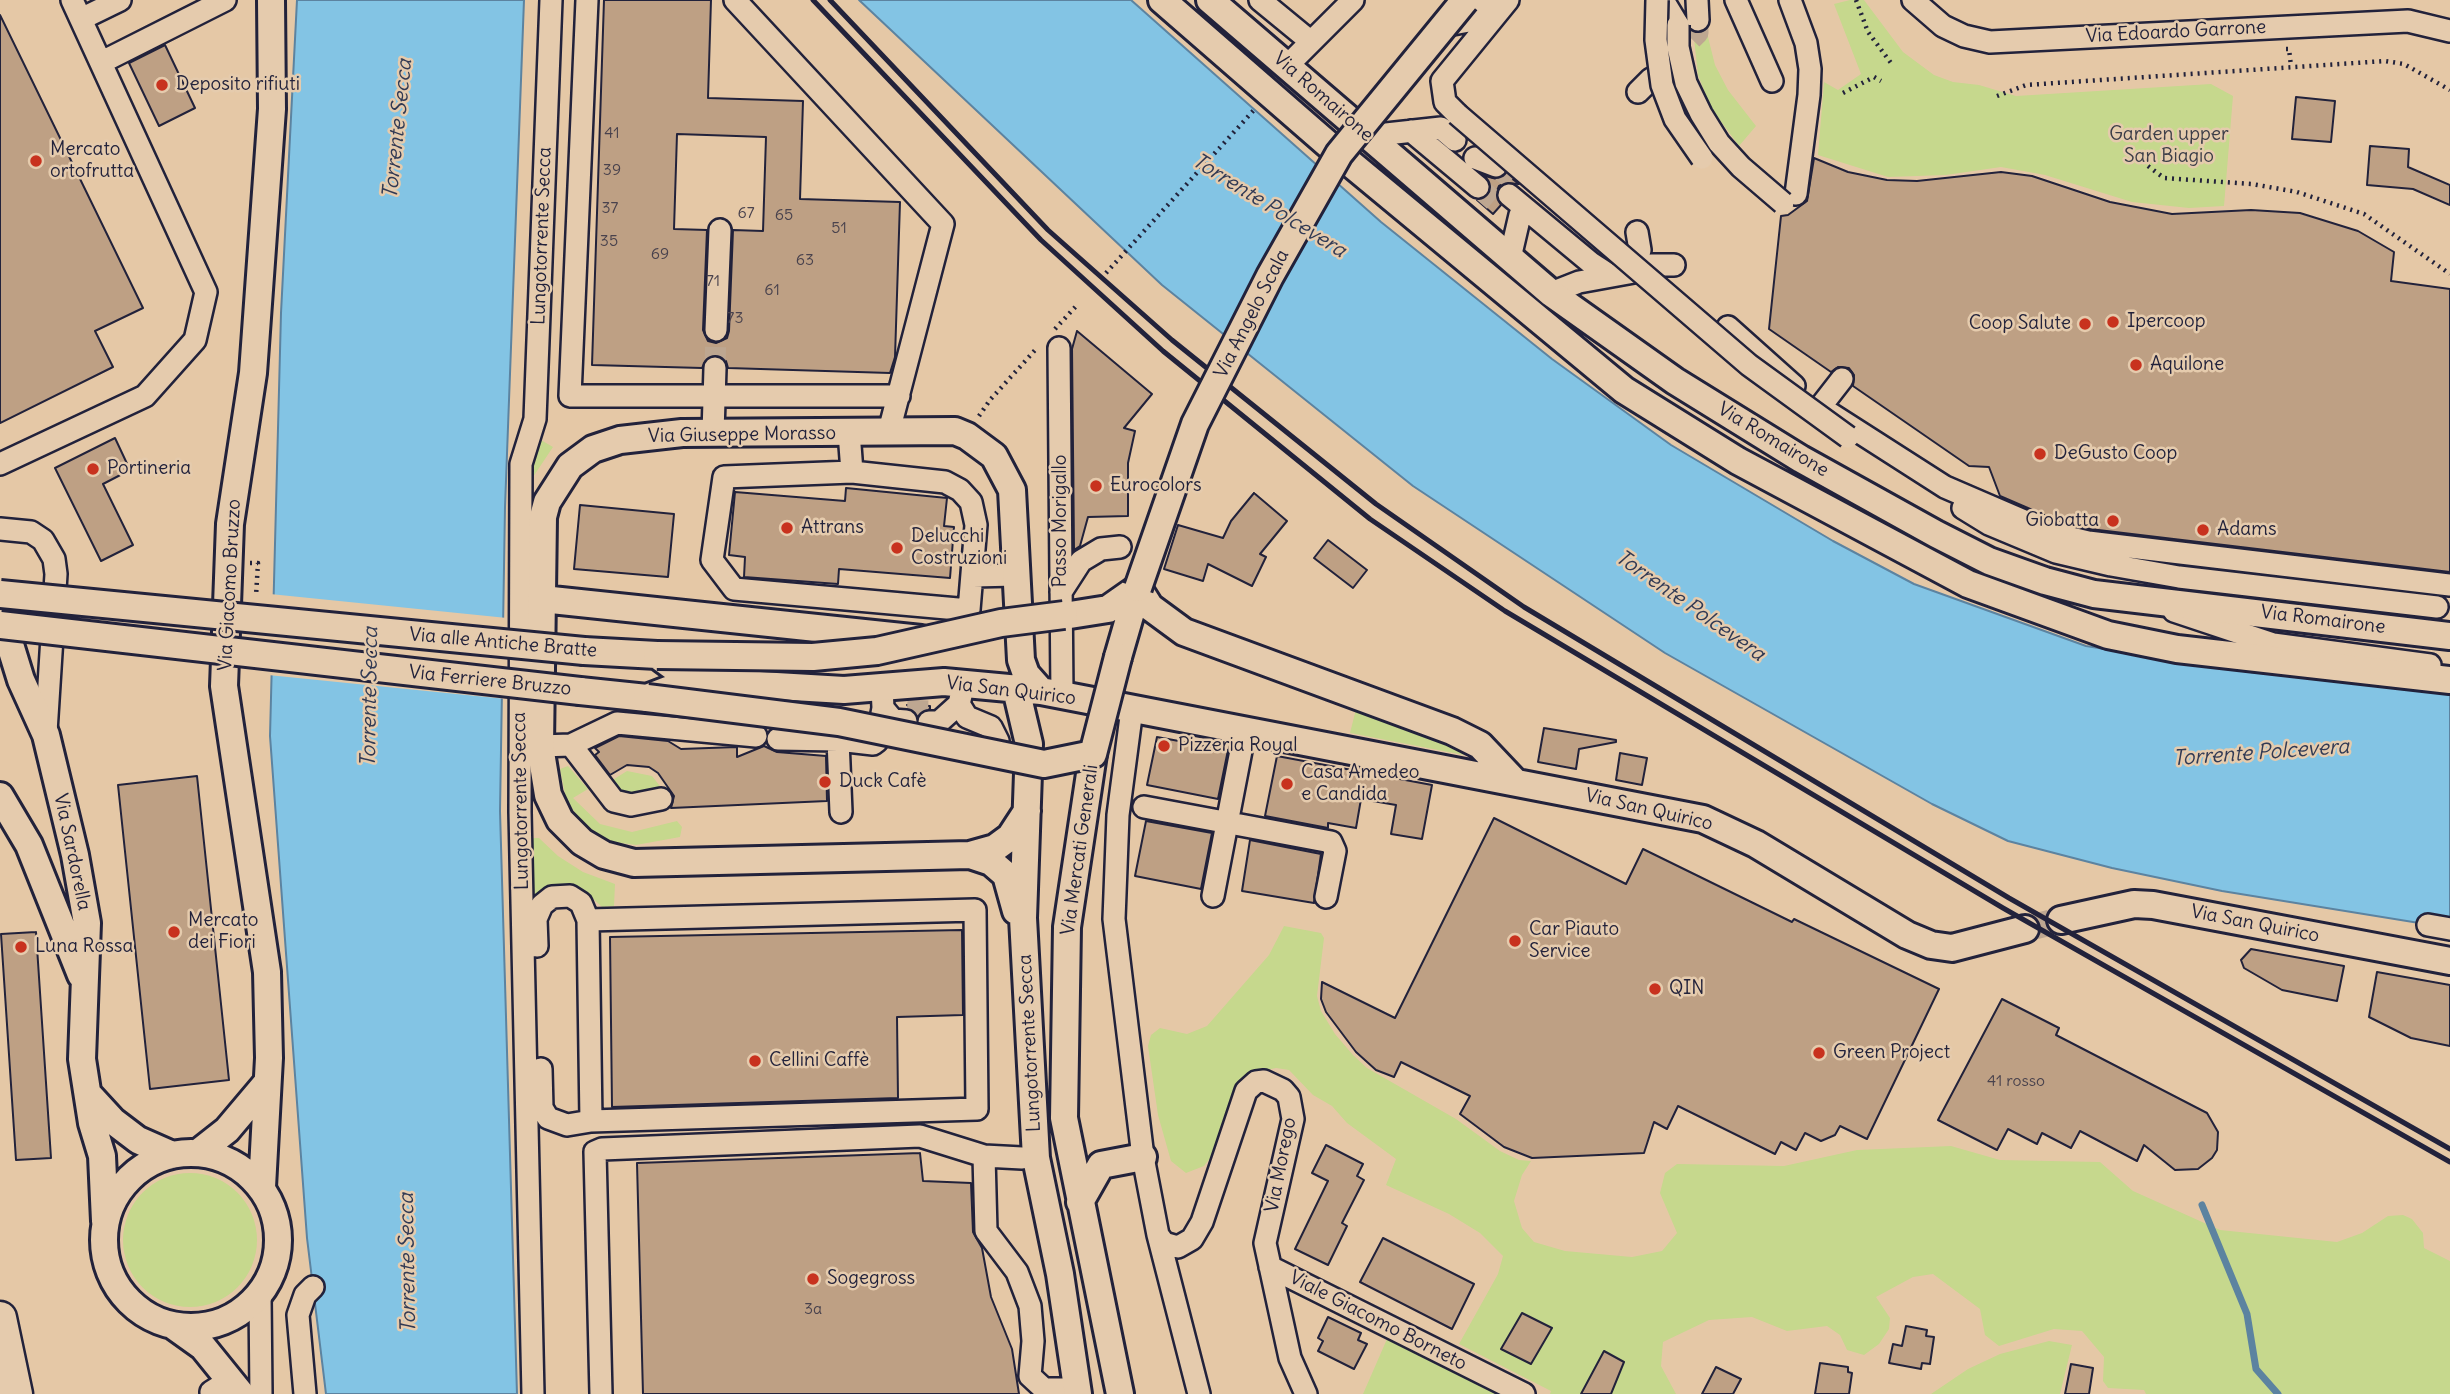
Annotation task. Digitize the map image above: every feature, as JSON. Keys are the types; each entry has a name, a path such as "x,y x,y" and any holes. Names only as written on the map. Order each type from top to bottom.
{"highway":[{"path":"0,1318 16,1394"}],"main road":[{"name":"Via Giacomo Bruzzo","path":"262,1187 265,1085 269,1058 267,972 224,686 230,524 253,373 272,109 271,0"},
{"path":"1162,0 1339,154 1624,390 1738,461 1968,584 2108,635 2177,649 2440,673"},
{"name":"Via Romairone","path":"1210,0 1551,293 1675,381 1801,459 1936,534 1989,561 2045,581 2094,594 2445,632"},
{"name":"Via Angelo Scala","path":"1093,754 1138,588 1195,424 1270,276 1339,154 1465,0"},
{"name":"Via Giuseppe Morasso","path":"1027,811 1010,838 995,848 970,855 634,863 614,858 582,842 561,820 548,795 540,746 543,517 553,489 570,466 593,449 620,440 713,433 955,431 967,436 994,456 1012,490 1021,660 1026,674 1040,692"},
{"path":"1138,588 1150,607 1184,632 1452,730 1480,745 1515,782"},
{"name":"Via alle Antiche Bratte","path":"0,594 254,620 657,655 813,657 877,651 1001,623 1065,604 1108,609 1138,588"},
{"name":"Via alle Antiche Bratte","path":"542,598 923,639"},
{"path":"1065,604 1106,635 1118,657"},
{"name":"Via Sardorella","path":"0,611 21,680 46,734 75,855 87,923 82,1059 90,1096 92,1123 102,1156 105,1222"},
{"name":"Via Ferriere Bruzzo","path":"0,625 647,698"},
{"path":"657,655 691,681"},
{"name":"Via San Quirico","path":"647,698 691,681 844,690 882,698 918,683 946,707 1040,692 1703,819 1756,844 1907,935 1931,945 1952,948 2025,929"},
{"name":"Lungotorrente Secca","path":"1040,692 1029,744 1025,946 1036,1158 1060,1275 1073,1392"},
{"name":"Via Mercati Generali","path":"647,698 839,722 1044,764 1093,754 1067,927 1066,1127 1120,1394"},
{"path":"0,796 29,845 83,979"},
{"name":"Via Giuseppe Morasso","path":"970,855 990,862 1006,875 1025,946"},
{"name":"Via San Quirico","path":"2061,920 2134,904 2153,905 2450,961"},
{"path":"199,1152 228,1130 265,1085"},
{"path":"90,1096 113,1121 138,1140 172,1155"},
{"path":"1066,1127 1101,1165"},
{"path":"175,1327 199,1328 222,1323 243,1311 261,1295 274,1269 280,1241 275,1212 262,1187 244,1170 223,1158 199,1152 172,1155 148,1164 129,1179 114,1198 105,1222 104,1246 110,1274 125,1299 148,1317 175,1327 203,1347 227,1389"},
{"path":"1080,1202 1101,1165 1143,1157"}],"street":[{"path":"0,464 145,396 195,340 206,292 77,9 120,0"},
{"path":"102,62 225,0"},
{"name":"Lungotorrente Secca","path":"533,1394 520,812 521,464 535,419 551,0"},
{"path":"587,0 570,396 899,396"},
{"path":"735,0 943,224 889,431"},
{"path":"1260,0 1310,41"},
{"path":"1286,66 1353,0"},
{"path":"1442,26 1469,21 1488,0"},
{"path":"1508,0 1448,70 1442,81 1442,95 1449,108 1749,365 1848,437 1989,524 2045,548 2111,565 2179,577 2438,607"},
{"path":"1657,0 1656,40 1662,85 1675,118 1702,158"},
{"path":"1663,0 1691,15"},
{"path":"1683,0 1691,15"},
{"path":"1736,0 1772,81"},
{"path":"1691,15 1678,47 1686,83 1701,114 1719,143 1741,167 1789,198 1809,95 1810,69 1806,43 1790,0"},
{"name":"Via Edoardo Garrone","path":"1913,0 1943,26 1964,36 1990,42 2408,21 2450,31"},
{"path":"1368,136 1441,128 1455,140"},
{"path":"1411,131 1487,177"},
{"path":"1552,230 1520,215 1509,195 1552,230 1591,263 1611,276"},
{"path":"1510,258 1520,215"},
{"path":"716,330 720,230"},
{"path":"1634,272 1640,250 1637,232"},
{"path":"1551,293 1579,282 1634,272 1651,265 1674,265"},
{"path":"1728,327 1776,373 1821,407 1945,486 2021,522 2088,542 2183,549 2450,585"},
{"name":"Passo Morigallo","path":"1040,692 1065,604 1050,342"},
{"path":"713,433 715,368"},
{"path":"1821,407 1842,379"},
{"path":"849,432 852,472"},
{"path":"852,472 944,482 960,490 971,502 976,524 968,610 734,589 712,560 724,477 852,472"},
{"name":"Via Sardorella","path":"0,529 31,533 43,540 54,559 56,573 46,734"},
{"path":"1065,604 1081,561 1101,549 1120,547"},
{"path":"2183,549 2175,603 2281,590"},
{"path":"973,576 1016,575"},
{"path":"2145,601 2273,645 2440,673"},
{"path":"540,746 571,745 617,723 767,738 873,744 877,741 882,698 907,716"},
{"path":"946,707 991,727 998,741"},
{"path":"1132,709 1118,815 1114,919 1143,1157 1158,1235 1199,1394"},
{"path":"1213,896 1245,730"},
{"path":"838,740 841,812"},
{"path":"571,745 614,801 631,805 662,799"},
{"path":"1144,807 1331,842 1335,851 1326,897"},
{"path":"588,920 975,911 977,1108 591,1121 567,1125 556,1124 542,1108 537,919 542,905 552,897 570,896 581,903 588,920 591,1121"},
{"path":"2428,925 2450,929"},
{"name":"Via Morego","path":"1158,1235 1164,1243 1178,1247 1199,1231 1246,1091 1256,1082 1275,1084 1289,1097 1293,1119 1265,1243 1290,1358 1306,1394"},
{"path":"601,1394 595,1153 602,1149 920,1136 984,1156 1022,1158"},
{"path":"984,1156 986,1231 1017,1272 1030,1306 1033,1341 1030,1377 1044,1389 1073,1392"},
{"name":"Viale Giacomo Borneto","path":"1270,1267 1524,1394"},
{"path":"305,1394 298,1315 305,1295 313,1287"},
{"path":"261,1295 261,1394"}],"path":[{"path":"1856,0 1868,32 1891,63"},
{"path":"2290,49 2291,66"},
{"path":"1997,96 2026,85 2385,61 2404,64 2450,90"},
{"path":"1843,93 1874,77 1881,81"},
{"path":"1106,273 1261,103"},
{"path":"2148,166 2164,177 2252,184 2297,192 2364,214 2450,274"},
{"path":"967,436 990,400 1050,342 1078,304"}],"green space":[{"name":"Garden upper San Biagio","path":"1864,0 1903,52 1934,75 1953,82 1979,85 2016,96 2211,84 2233,96 2224,206 2189,208 2132,202 2045,175 2001,167 1946,175 1888,177 1818,155 1824,82 1838,90 1861,74 1834,4"},
{"path":"1692,20 1705,25 1715,65 1728,90 1756,126 1739,146 1711,108 1698,75"},
{"path":"544,422 541,440 553,447 531,480 525,464"},
{"path":"1356,709 1457,741 1467,751 1464,755 1350,733"},
{"path":"568,766 588,789 573,798 600,824 632,832 677,821 682,827 680,837 636,845 613,842 598,835 579,819 566,799 560,769"},
{"path":"627,771 652,776 660,786 654,794 645,796 620,793 611,781"},
{"path":"539,838 558,856 583,872 615,884 614,906 602,907 587,893 576,889 528,914 527,842"},
{"path":"1284,926 1321,933 1324,938 1317,996 1321,1011 1335,1034 1353,1055 1367,1068 1456,1119 1500,1151 1519,1160 1531,1161 1522,1175 1514,1201 1522,1228 1534,1242 1565,1251 1632,1257 1662,1251 1677,1233 1660,1193 1665,1173 1677,1164 1784,1166 1857,1150 1951,1146 2000,1160 2100,1162 2133,1191 2220,1230 2337,1242 2362,1233 2388,1216 2403,1215 2412,1219 2423,1233 2424,1248 2450,1261 2450,1394 2146,1394 2144,1390 2108,1388 2103,1381 2104,1357 2082,1331 2054,1329 1999,1346 1985,1335 1980,1309 1933,1274 1913,1277 1876,1297 1890,1318 1889,1329 1879,1344 1864,1355 1847,1350 1840,1335 1827,1326 1787,1331 1752,1317 1709,1320 1663,1342 1661,1366 1676,1394 1550,1394 1551,1391 1459,1344 1498,1274 1503,1256 1480,1233 1449,1214 1386,1185 1396,1159 1347,1123 1332,1106 1313,1095 1289,1070 1276,1068 1253,1073 1234,1091 1217,1149 1204,1166 1186,1173 1171,1161 1158,1115 1148,1046 1151,1035 1160,1028 1187,1034 1207,1026 1269,955"},
{"path":"190,1173 216,1178 237,1193 252,1214 257,1240 252,1266 237,1287 216,1302 190,1307 164,1302 143,1287 128,1266 123,1240 128,1214 143,1193 164,1178"},
{"path":"1387,1339 1504,1394 1363,1394"},
{"path":"2049,1341 2072,1345 2060,1394 1931,1394 1968,1369 2000,1354"}],"water":[{"name":"Torrente Secca","path":"297,0 524,0 505,507 500,811 517,1394 326,1394 307,1238 270,736 281,313"},
{"name":"Torrente Polcevera","path":"859,0 1131,0 1381,222 1552,359 1671,445 1833,541 1914,584 2086,646 2250,672 2450,693 2450,928 2222,891 2112,868 2008,841 1932,804 1665,653 1413,486 1162,285"}],"pier":[{"path":"270,594 507,618 506,699 268,675"}],"building":[{"path":"604,0 711,0 708,98 803,101 800,199 900,202 895,357 890,373 728,368 726,361 716,355 708,357 702,368 592,365","holes":["677,134 766,137 763,231 733,230 729,331 727,338 716,343 708,341 703,330 707,230 674,229"]},
{"name":"Mercato ortofrutta","path":"0,15 143,308 95,331 113,367 0,423"},
{"name":"Deposito rifiuti","path":"165,45 195,108 159,126 129,63"},
{"path":"2296,97 2335,101 2331,142 2292,139"},
{"path":"2370,146 2409,149 2408,167 2450,185 2450,205 2413,189 2367,185"},
{"name":"Aquilone","path":"1814,158 1848,172 1887,180 1917,181 2001,172 2032,176 2110,202 2172,214 2251,210 2300,213 2358,231 2394,252 2391,281 2450,289 2450,572 2090,529 2058,521 2000,496 1989,467 1969,466 1853,386 1854,375 1849,368 1838,367 1831,372 1769,329 1781,216 1788,215 1807,201"},
{"path":"1506,174 1519,184 1505,183 1499,186 1496,193 1501,205 1493,214 1477,200 1488,196 1491,190 1485,176 1497,179"},
{"path":"1077,331 1152,394 1124,428 1135,431 1128,463 1128,516 1088,517 1080,546 1074,550 1072,349"},
{"path":"115,438 130,470 103,484 133,545 101,561 55,468"},
{"path":"846,488 947,498 944,526 954,527 950,578 839,569 838,584 744,577 745,557 729,555 735,492 845,501"},
{"path":"1254,493 1287,521 1260,554 1266,557 1252,586 1208,564 1203,581 1164,569 1178,525 1223,538 1231,521"},
{"path":"580,505 674,514 668,577 574,569"},
{"path":"1328,540 1367,570 1353,588 1314,558"},
{"path":"907,705 930,706 930,709 918,715"},
{"path":"1544,728 1616,742 1579,749 1576,769 1538,762"},
{"path":"619,736 668,741 681,749 737,747 737,757 764,746 777,752 826,756 827,801 671,808 674,796 658,773 649,767 627,765 610,775 595,755 599,752 595,748"},
{"path":"1157,737 1228,750 1218,799 1147,785"},
{"path":"1620,753 1647,758 1642,785 1616,780"},
{"path":"1277,756 1432,785 1422,839 1391,834 1396,805 1361,799 1356,828 1328,823 1328,828 1265,816"},
{"name":"Mercato dei Fiori","path":"197,776 229,1080 150,1089 118,785"},
{"path":"1494,818 1626,884 1643,849 1792,922 1794,919 1939,989 1867,1139 1840,1126 1835,1135 1821,1141 1805,1133 1796,1150 1781,1142 1775,1154 1678,1106 1667,1129 1654,1122 1644,1153 1532,1158 1504,1147 1460,1114 1470,1096 1401,1062 1394,1077 1376,1070 1356,1052 1326,1012 1321,999 1322,982 1395,1018"},
{"path":"1146,821 1212,833 1201,889 1135,876"},
{"path":"1250,840 1321,854 1314,903 1242,891"},
{"name":"Cellini Caffè","path":"962,930 963,1015 897,1017 898,1098 612,1107 610,937"},
{"path":"36,932 51,1158 16,1160 1,934"},
{"path":"2251,949 2344,966 2337,1001 2282,990 2244,968 2241,960"},
{"path":"2377,972 2450,985 2450,1046 2411,1038 2369,1017"},
{"path":"2002,999 2059,1028 2056,1035 2207,1113 2218,1132 2217,1150 2212,1158 2198,1169 2175,1170 2144,1145 2137,1161 2080,1131 2071,1148 2042,1133 2037,1144 2008,1129 1997,1150 1938,1120"},
{"path":"1326,1145 1363,1164 1357,1176 1364,1180 1342,1223 1347,1226 1328,1265 1295,1249 1328,1181 1312,1173"},
{"name":"Sogegross","path":"920,1153 923,1181 971,1183 973,1232 982,1248 991,1297 1012,1349 1019,1394 643,1394 637,1163"},
{"path":"1383,1238 1474,1284 1452,1329 1360,1282"},
{"path":"1522,1313 1552,1328 1531,1364 1501,1349"},
{"path":"1328,1317 1361,1333 1358,1340 1367,1344 1354,1369 1318,1351 1323,1341 1318,1338"},
{"path":"1906,1326 1927,1330 1926,1336 1934,1337 1930,1364 1922,1363 1921,1369 1889,1363 1893,1344 1902,1346"},
{"path":"1604,1351 1624,1362 1611,1394 1581,1394"},
{"path":"1820,1363 1848,1367 1848,1372 1852,1373 1849,1394 1815,1394"},
{"path":"2071,1364 2093,1368 2089,1394 2065,1394"},
{"path":"1716,1367 1741,1379 1733,1394 1702,1394"}],"waterway":[{"path":"2202,1205 2247,1314 2256,1369 2278,1394"}],"tunnel":[{"path":"1670,61 1698,33 1698,20"},
{"path":"1496,166 1518,185"},
{"path":"1478,187 1500,206"},
{"path":"715,368 716,330"},
{"path":"907,710 930,711"},
{"path":"2025,929 2061,920"}],"railway":[{"path":"813,0 1041,240 1163,351 1370,519 1505,611 2003,908 2450,1162"},
{"path":"830,0 1048,230 1172,340 1376,504 1524,607 2009,898 2450,1149"}],"place":[{"name":"Deposito rifiuti","path":"162,85"},
{"name":"Mercato ortofrutta","path":"36,161"},
{"name":"Ipercoop","path":"2113,322"},
{"name":"Coop Salute","path":"2085,324"},
{"name":"Aquilone","path":"2136,365"},
{"name":"DeGusto Coop","path":"2040,454"},
{"name":"Portineria","path":"93,469"},
{"name":"Eurocolors","path":"1096,486"},
{"name":"Giobatta","path":"2113,521"},
{"name":"Attrans","path":"787,528"},
{"name":"Adams","path":"2203,530"},
{"name":"Delucchi Costruzioni","path":"897,548"},
{"name":"Pizzeria Royal","path":"1164,746"},
{"name":"Duck Cafè","path":"825,782"},
{"name":"Casa Amedeo e Candida","path":"1287,784"},
{"name":"Mercato dei Fiori","path":"174,932"},
{"name":"Car Piauto Service","path":"1515,941"},
{"name":"Luna Rossa","path":"21,947"},
{"name":"QIN","path":"1655,989"},
{"name":"Green Project","path":"1819,1053"},
{"name":"Cellini Caffè","path":"755,1061"},
{"name":"Sogegross","path":"813,1279"}]}
